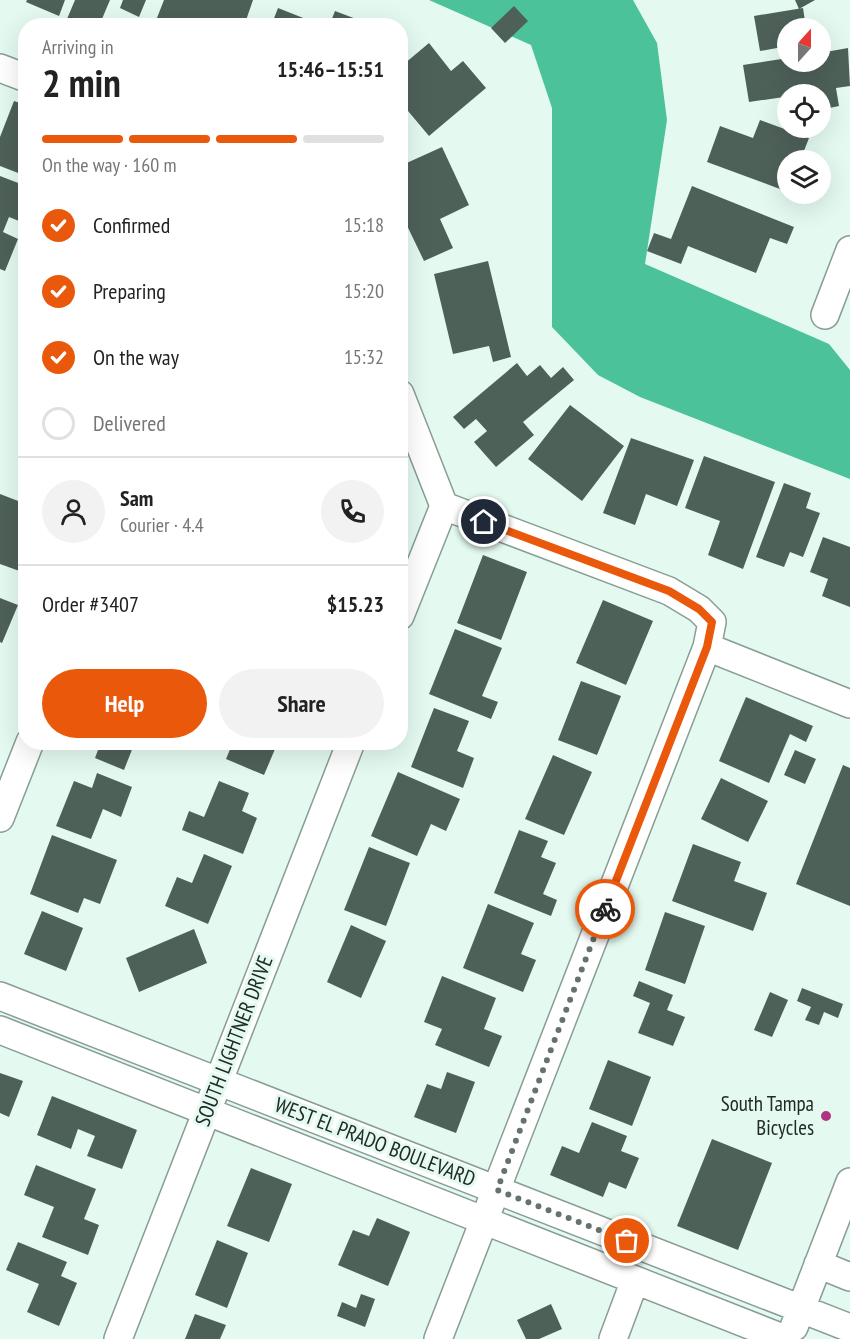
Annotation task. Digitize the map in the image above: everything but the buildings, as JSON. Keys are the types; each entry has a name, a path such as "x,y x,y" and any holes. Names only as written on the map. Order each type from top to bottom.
{"street":[{"path":"0,68 18,75"},
{"path":"825,315 850,250"},
{"path":"408,414 444,506 408,596"},
{"path":"438,1339 707,647 712,622 699,609 669,591 444,506"},
{"path":"707,647 850,704"},
{"path":"0,818 27,750"},
{"name":"SOUTH LIGHTNER DRIVE","path":"118,1339 348,750"},
{"name":"WEST EL PRADO BOULEVARD","path":"0,996 850,1328"},
{"name":"WEST EL PRADO BOULEVARD","path":"0,1030 787,1339"},
{"path":"787,1339 848,1195"},
{"path":"818,1264 850,1277"},
{"path":"613,1339 635,1280"}],"shaded area":[{"path":"429,0 633,0 657,43 667,120 645,264 829,344 850,370 850,479 640,397 598,375 552,327 552,108 531,45"}],"way so far":[{"path":"605,909 497,1190 627,1241"}],"place":[{"name":"South Tampa Bicycles","path":"826,1116"}],"route":[{"path":"484,522 669,591 699,609 712,622 707,647 605,909"}]}
